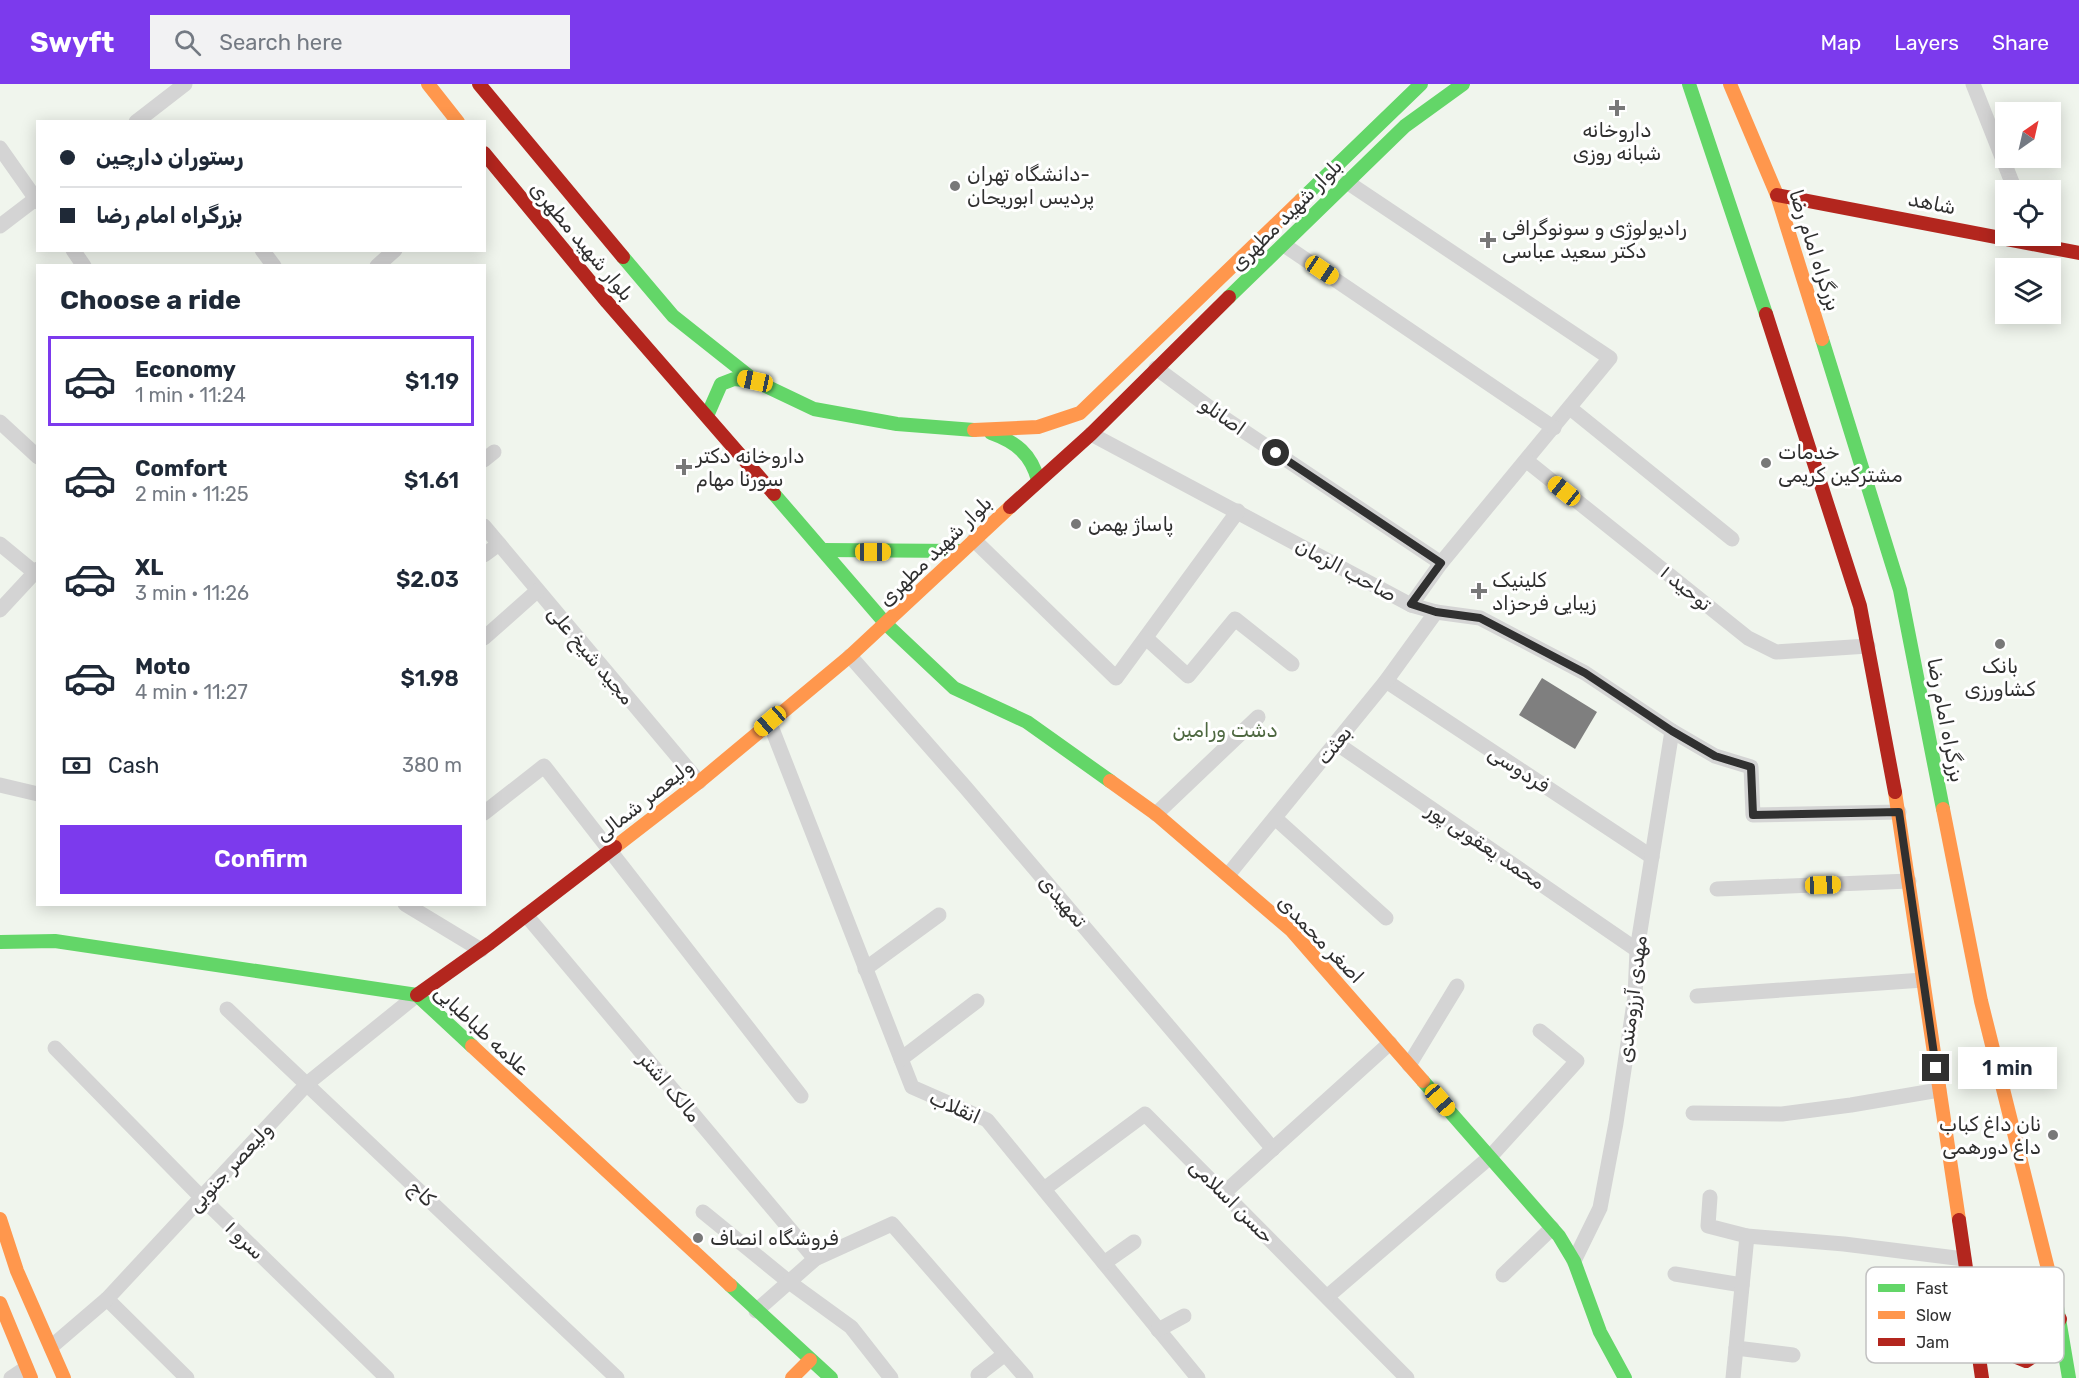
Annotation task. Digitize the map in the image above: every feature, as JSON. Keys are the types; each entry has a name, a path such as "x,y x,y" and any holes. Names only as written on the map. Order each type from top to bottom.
{"main road":[{"path":"428,84 456,120"},
{"name":"بلوار شهید مطهری","path":"479,84 659,301 755,381 814,409 897,424 986,431 1038,427 1080,413 1421,84"},
{"name":"بلوار شهید مطهری","path":"490,173 676,380 886,624 960,551 1091,435 1156,368 1405,126 1463,84"},
{"path":"1689,84 1733,212 1860,606 1899,812 1965,1267"},
{"name":"بزرگراه امام رضا","path":"1730,84 1777,195 1900,590 1982,1000 2047,1267"},
{"name":"شاهد","path":"1777,195 1995,232"},
{"name":"شاهد","path":"2056,246 2079,253"},
{"path":"676,380 690,387 710,377 715,350"},
{"path":"707,416 716,389 722,381 735,377 755,381"},
{"path":"986,431 1006,438 1028,454 1035,464 1038,480"},
{"path":"823,550 960,551"},
{"name":"ولیعصر شمالی","path":"417,995 481,950 699,782 886,624"},
{"name":"اصغر محمدی","path":"886,624 954,688 1027,722 1156,814 1291,930 1552,1228 1574,1261 1600,1332 1625,1378"},
{"name":"علامه طباطبایی","path":"0,942 55,940 417,995 831,1378"},
{"path":"0,1219 17,1271 64,1378"},
{"path":"0,1303 28,1373"},
{"name":"بزرگراه امام رضا","path":"2064,1345 2069,1378"},
{"path":"792,1378 810,1360"},
{"path":"1980,1363 1982,1378"}],"street":[{"path":"154,116 185,84"},
{"path":"1973,84 2010,180"},
{"path":"0,148 36,199"},
{"path":"1347,182 1611,358 1441,563 1411,604"},
{"path":"0,226 36,201"},
{"path":"1284,245 1554,428"},
{"path":"379,264 393,252"},
{"name":"اصانلو","path":"1156,368 1221,416 1441,563"},
{"path":"1570,408 1732,539"},
{"path":"0,422 36,455"},
{"name":"صاحب الزمان","path":"1091,435 1411,604 1436,612 1480,618 1585,673 1672,731 1715,756 1751,767 1753,815 1899,812"},
{"name":"توحید ۱","path":"1527,462 1748,638 1776,652 1868,646"},
{"path":"974,540 1116,678 1238,511"},
{"name":"مجید شیخ علی","path":"486,528 699,782"},
{"path":"0,544 36,571 0,610"},
{"path":"486,554 499,544"},
{"path":"486,636 537,591"},
{"name":"بعثت","path":"1228,875 1386,681 1436,612"},
{"path":"1146,638 1188,676 1235,619 1292,664"},
{"name":"تمهیدی","path":"850,656 966,788 1273,1149"},
{"name":"فردوسی","path":"1386,681 1652,857"},
{"path":"1156,814 1258,717"},
{"name":"انقلاب","path":"770,721 912,1087 987,1120 1198,1378"},
{"name":"مهدی آرزومندی","path":"1574,1261 1600,1208 1616,1123 1635,996 1637,950 1672,731"},
{"name":"محمد یعقوبی پور","path":"1336,743 1637,950"},
{"path":"486,811 544,766 609,853 801,1096"},
{"path":"0,785 36,794"},
{"path":"1275,818 1386,918"},
{"path":"1717,889 1909,881"},
{"path":"408,906 481,950"},
{"name":"مالک اشتر","path":"526,915 815,1259"},
{"path":"865,969 939,915"},
{"path":"1697,996 1923,980"},
{"path":"1409,1065 1457,986"},
{"name":"ولیعصر جنوبی","path":"51,1347 107,1299 308,1083 417,995"},
{"path":"901,1059 977,1001"},
{"name":"کاج","path":"227,1009 308,1083 617,1378"},
{"path":"1328,1296 1490,1157 1577,1061 1540,1031"},
{"path":"1224,1193 1390,1043"},
{"name":"سرو ۱","path":"55,1048 201,1197 387,1378"},
{"path":"1693,1113 1782,1114 1939,1090"},
{"name":"حسن اسلامی","path":"1044,1189 1145,1114 1407,1378"},
{"path":"1710,1197 1708,1226 1747,1236 1844,1244 1964,1259"},
{"path":"702,1212 789,1282 850,1327 891,1378"},
{"path":"756,1311 815,1259 892,1224 1026,1378"},
{"path":"1503,1275 1552,1228"},
{"path":"1733,1378 1747,1236"},
{"path":"1104,1263 1134,1242"},
{"path":"1675,1275 1742,1285"},
{"path":"107,1299 187,1378"},
{"path":"1158,1330 1184,1316"},
{"path":"1736,1348 1793,1355"},
{"path":"978,1375 1005,1354"},
{"path":"11,1378 28,1373"}],"green space":[{"name":"دشت ورامین","path":"0,84 2079,84 2079,1378 0,1378"}],"building":[{"path":"1542,678 1597,712 1575,749 1519,715"}],"traffic: fast":[{"path":"1301,200 1421,84"},
{"path":"1229,297 1405,126 1463,84"},
{"path":"1689,84 1766,314"},
{"path":"623,257 673,316 755,381 814,409 897,424 974,430"},
{"path":"1822,339 1900,590 1943,809"},
{"path":"707,416 721,384 734,379 754,381"},
{"path":"991,433 1008,440 1021,450 1031,463 1038,480"},
{"path":"774,494 886,624 954,688 1027,722 1110,781"},
{"path":"823,550 960,551"},
{"path":"0,942 55,941 417,995 472,1046"},
{"path":"1423,1081 1559,1236 1574,1261 1600,1332 1625,1378"},
{"path":"730,1285 831,1378"},
{"path":"2064,1348 2069,1378"}],"traffic: slow":[{"path":"428,84 456,120"},
{"path":"1730,84 1777,195 1822,339"},
{"path":"974,430 1038,427 1080,413 1301,200"},
{"path":"615,847 699,782 850,656 1010,507"},
{"path":"1110,781 1156,814 1291,930 1423,1081"},
{"path":"1895,792 1959,1220"},
{"path":"1943,809 1981,1001 2048,1267"},
{"path":"472,1046 730,1285"},
{"path":"0,1219 17,1271 64,1378"},
{"path":"0,1303 31,1378"},
{"path":"792,1378 810,1360"}],"traffic: jam":[{"path":"479,84 623,257"},
{"path":"486,155 607,302 774,494"},
{"path":"1777,195 2079,253"},
{"path":"1010,507 1091,434 1229,297"},
{"path":"1766,314 1860,606 1895,792"},
{"path":"417,995 490,943 615,847"},
{"path":"1959,1220 1966,1267"},
{"path":"1980,1363 1982,1378"}],"place":[{"name":"داروخانه شبانه روزی","path":"1617,108"},
{"name":"دانشگاه تهران- پردیس ابوریحان","path":"955,186"},
{"name":"رادیولوژی و سونوگرافی دکتر سعید عباسی","path":"1488,240"},
{"name":"خدمات مشترکین کریمی","path":"1766,463"},
{"name":"داروخانه دکتر سورنا مهام","path":"684,467"},
{"name":"پاساژ بهمن","path":"1076,524"},
{"name":"کلینیک زیبایی فرحزاد","path":"1479,591"},
{"name":"بانک کشاورزی","path":"2000,644"},
{"name":"نان داغ کباب داغ دورهمی","path":"2053,1135"},
{"name":"فروشگاه انصاف","path":"698,1238"}],"route":[{"path":"1276,453 1441,563 1411,604 1436,612 1480,618 1585,673 1672,731 1715,756 1751,767 1753,815 1899,812 1936,1068"}]}
